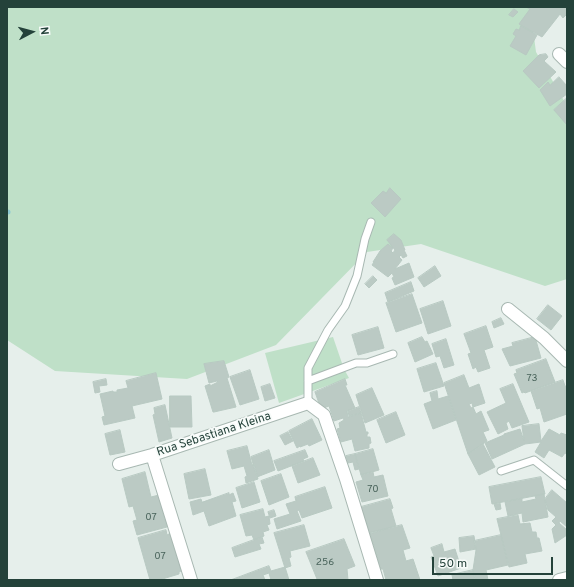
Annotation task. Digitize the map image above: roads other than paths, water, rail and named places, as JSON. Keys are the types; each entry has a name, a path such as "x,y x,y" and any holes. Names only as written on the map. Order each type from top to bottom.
{"street":[{"path":"508,309 544,338 567,361"},
{"path":"308,404 324,415 346,479 377,580"},
{"name":"Rua Sebastiana Kleina","path":"119,464 152,455 308,404"},
{"path":"152,455 191,580"},
{"path":"559,580 567,578"}],"lane":[{"path":"308,404 308,368 328,330 345,306 357,276 365,239 371,222"},
{"path":"308,381 356,363 367,363 393,354"},
{"path":"501,471 534,460 567,486"}]}
